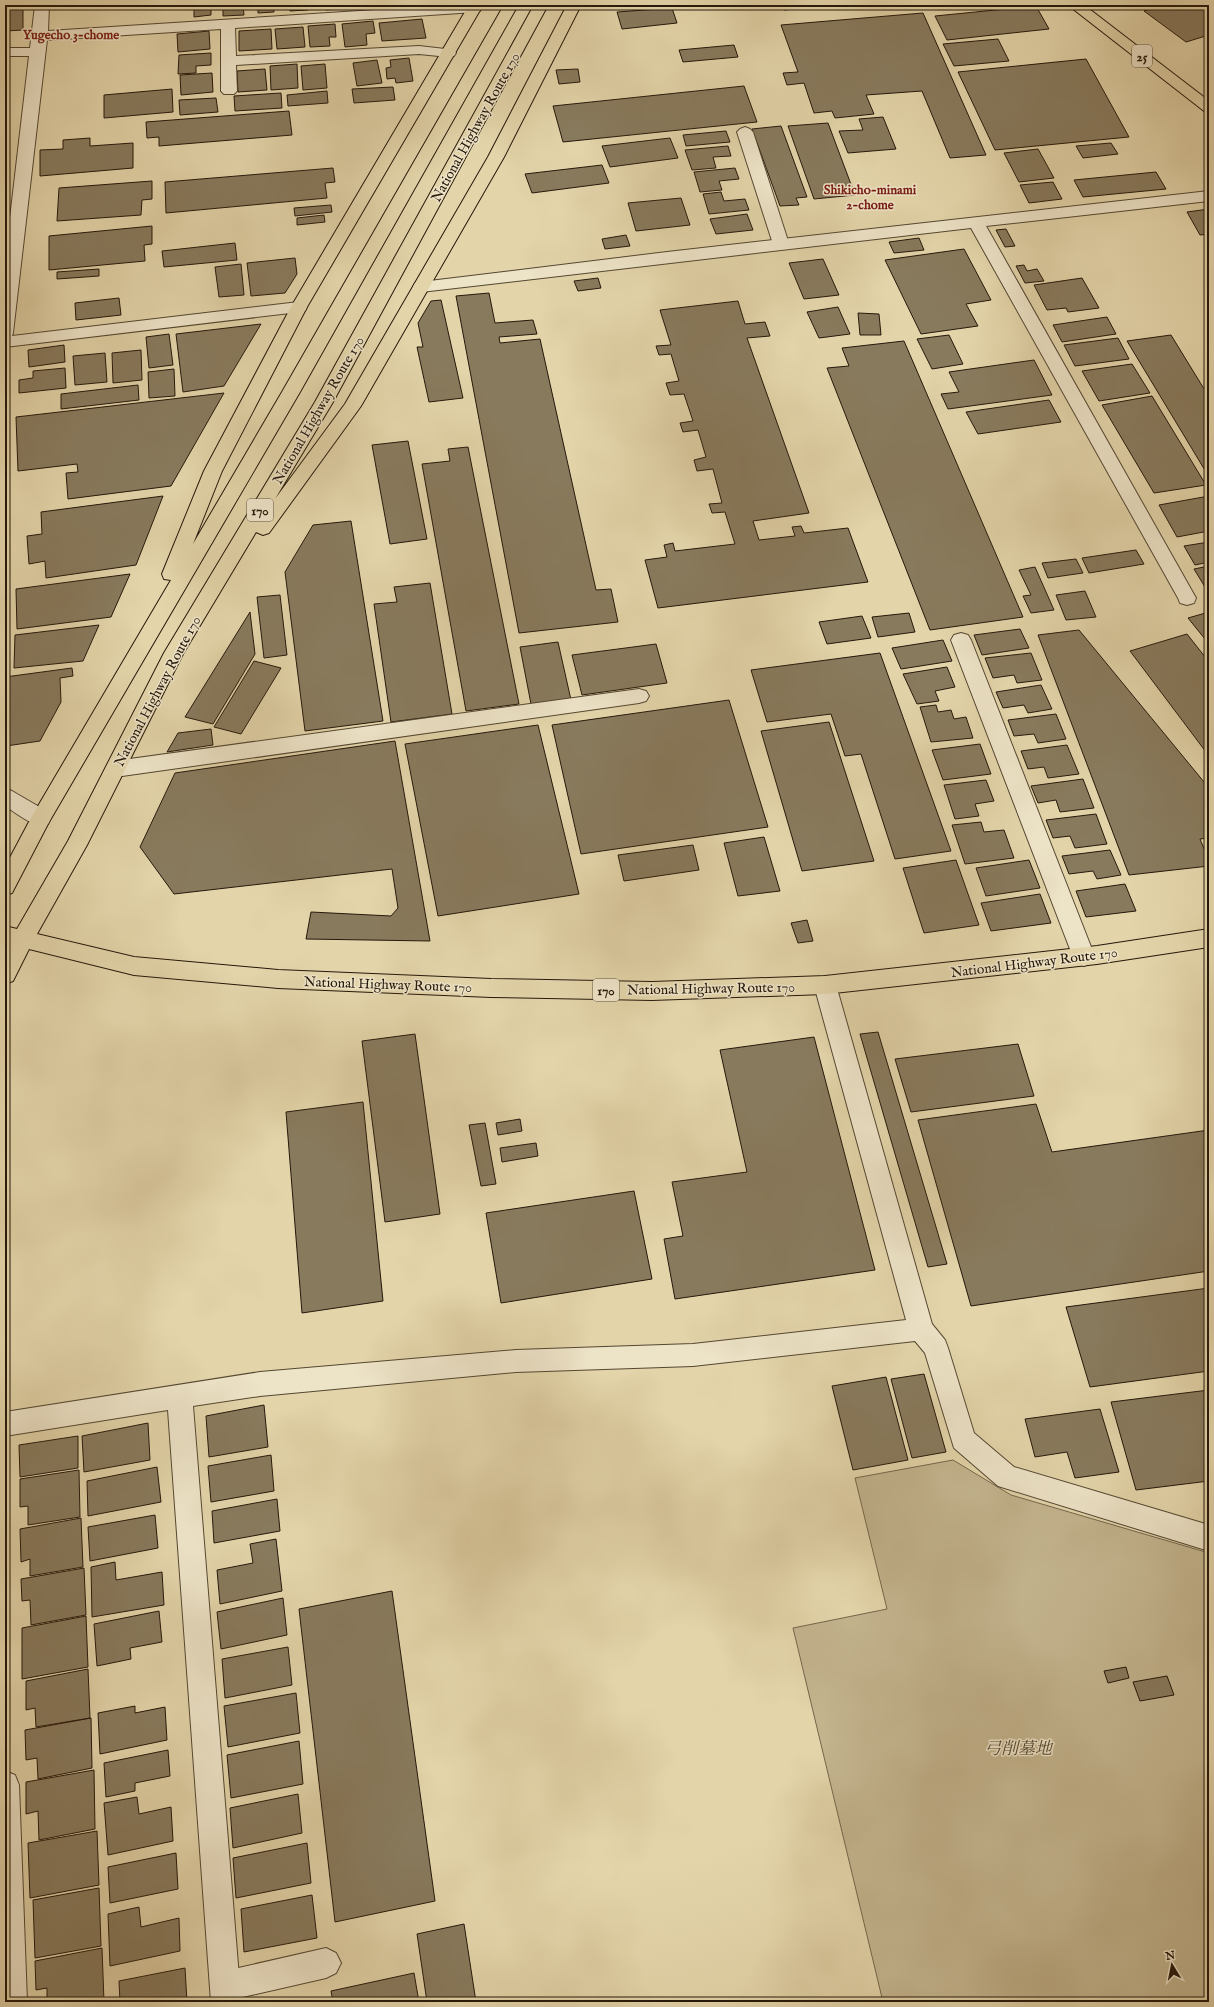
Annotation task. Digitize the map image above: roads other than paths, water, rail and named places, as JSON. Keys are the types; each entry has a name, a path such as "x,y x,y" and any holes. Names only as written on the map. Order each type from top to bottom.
{"highway":[{"name":"National Highway Route 170","path":"5,887 41,818 299,378 488,43 511,5"},
{"name":"National Highway Route 170","path":"5,975 14,937 77,845 174,653 324,402 541,5"},
{"path":"174,653 352,406 496,157 574,5"},
{"name":"25","path":"1075,5 1209,108"},
{"name":"170","path":"142,646 213,471 299,307 449,53 475,6"},
{"name":"National Highway Route 170","path":"14,937 134,966 278,979 491,988 652,991 825,986 1084,957 1209,938"}],"street":[{"path":"5,333 40,36 42,5"},
{"path":"40,36 475,6"},
{"path":"228,24 228,91"},
{"path":"228,61 420,50 449,53"},
{"path":"5,52 37,52"},
{"path":"744,132 780,244"},
{"path":"421,287 780,244 1209,196"},
{"path":"976,222 1186,598"},
{"path":"5,342 299,307"},
{"path":"961,640 1084,957"},
{"path":"115,769 639,696"},
{"path":"5,796 41,818"},
{"path":"825,986 921,1329 936,1348 963,1440 1007,1477 1209,1538"},
{"path":"5,1424 260,1384 516,1361 693,1355 921,1329"},
{"path":"180,1397 226,1994 326,1963"},
{"path":"5,1784 12,2002"}],"district":[{"name":"Yugecho 3-chome","path":"71,34"},
{"name":"Shikicho-minami 2-chome","path":"870,196"}],"park label":[{"name":"弓削墓地","path":"1018,1748"}]}
